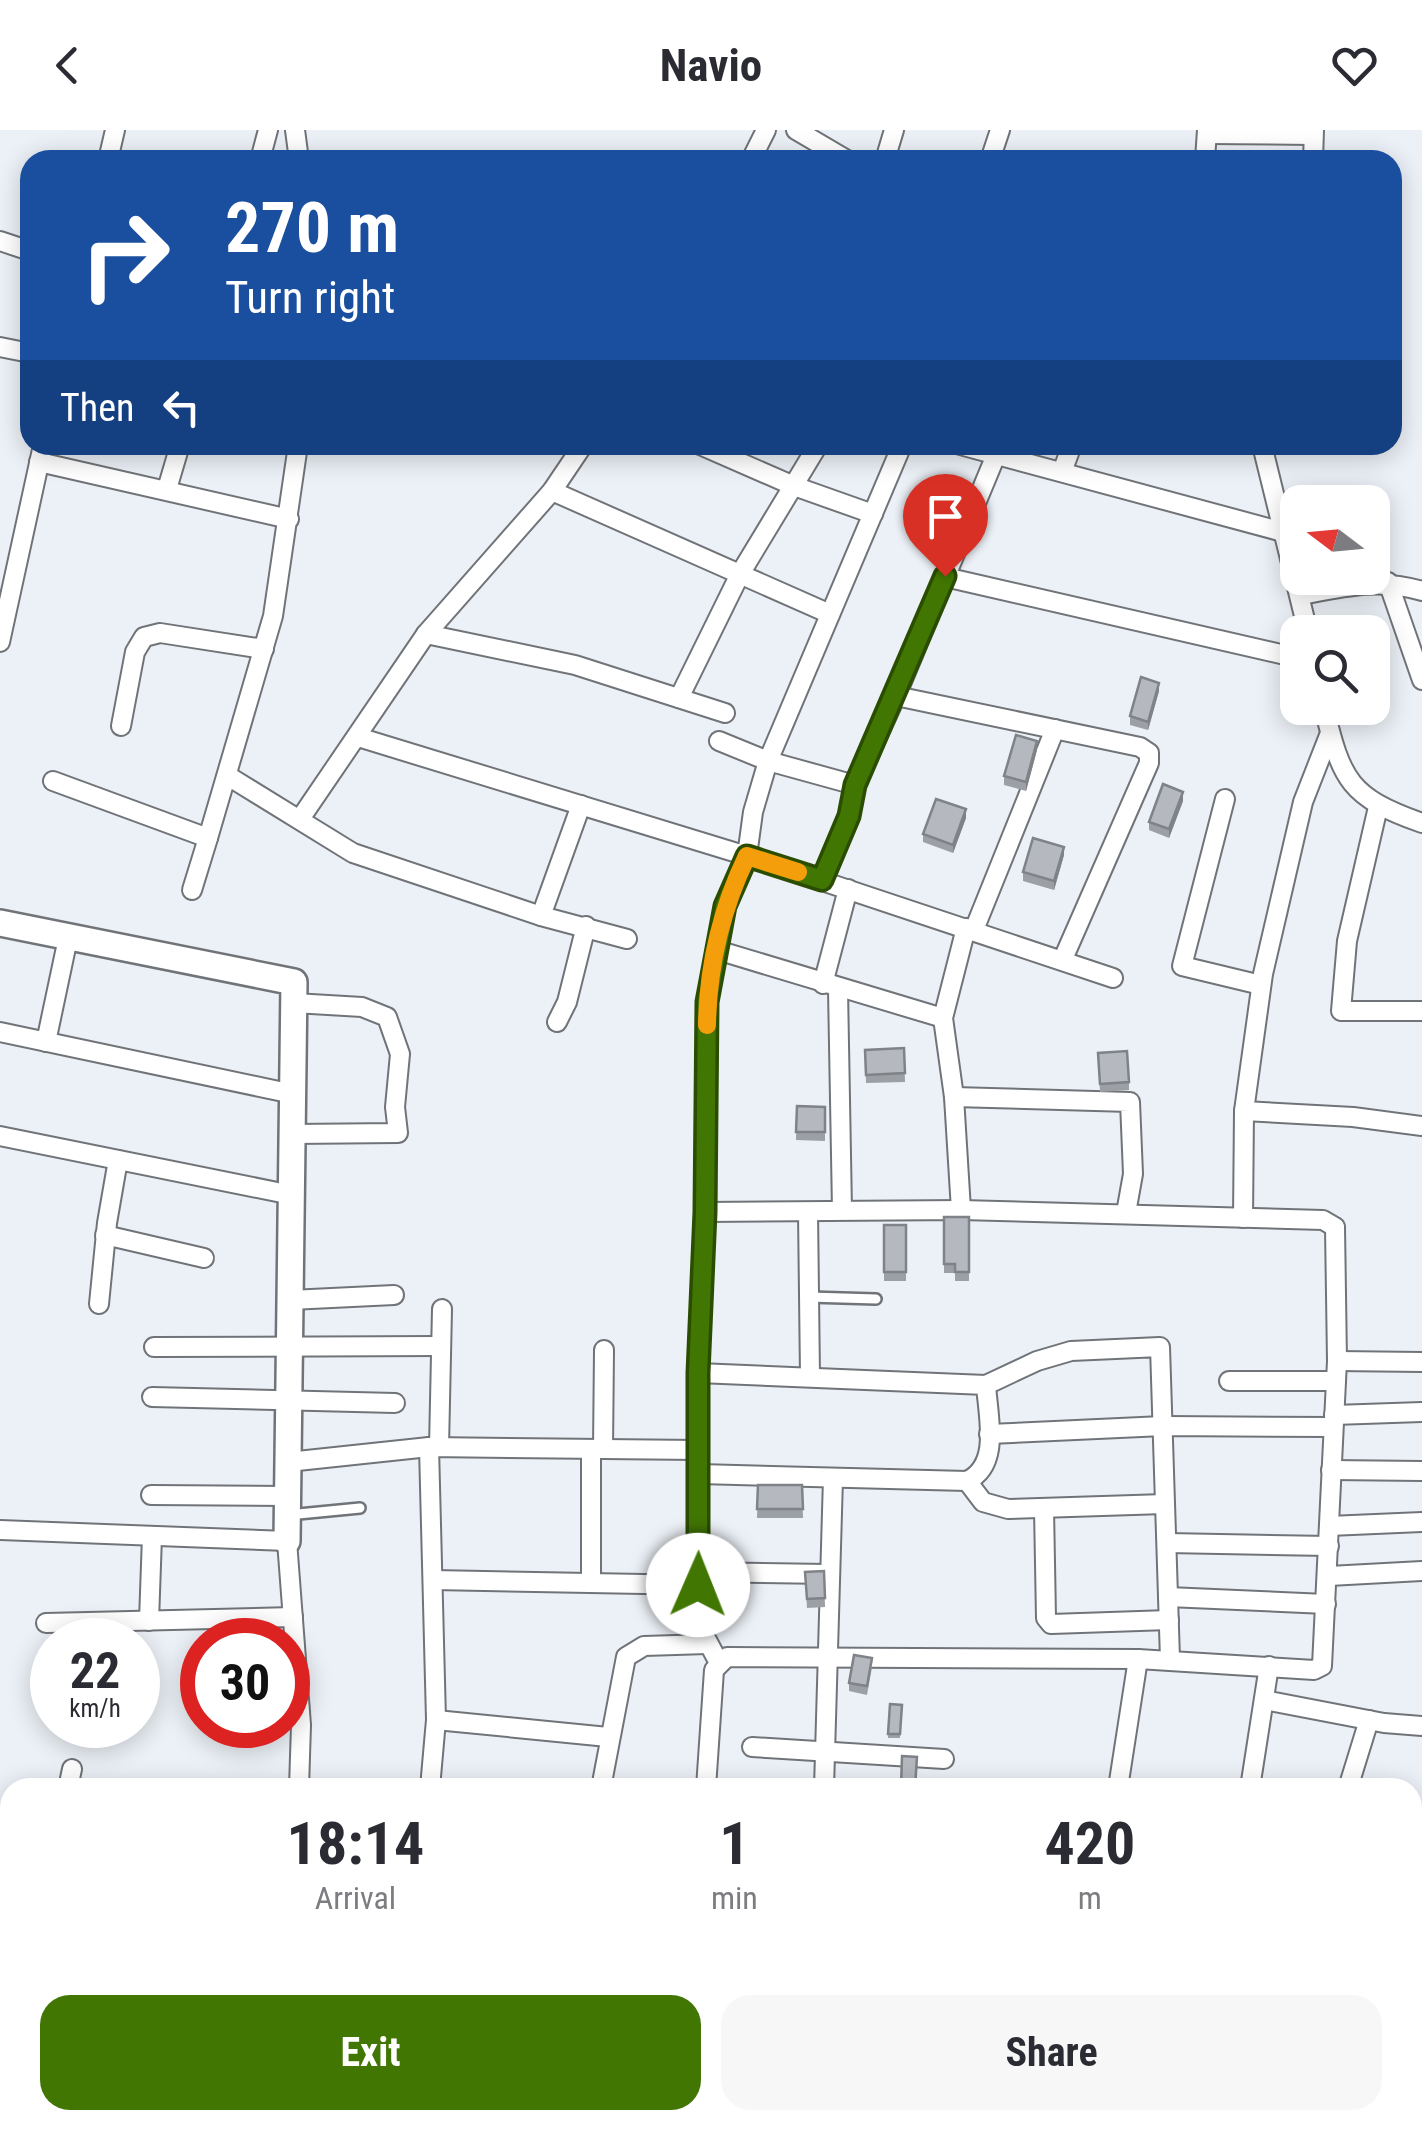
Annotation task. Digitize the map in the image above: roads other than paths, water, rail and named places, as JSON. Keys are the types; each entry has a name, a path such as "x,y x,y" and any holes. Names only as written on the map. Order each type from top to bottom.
{"street":[{"path":"796,130 830,150"},
{"path":"1207,132 1314,133"},
{"path":"0,642 6,584 40,455"},
{"path":"48,455 289,519"},
{"path":"167,488 177,455"},
{"path":"192,890 264,649 297,455"},
{"path":"300,818 426,634 552,492 576,455"},
{"path":"723,455 873,514"},
{"path":"679,698 740,574 812,455"},
{"path":"718,1663 702,1631 698,1578 698,1373 705,1212 707,1002 725,906 747,856 768,761 898,455"},
{"path":"822,880 849,816 855,785 996,455"},
{"path":"1000,455 1280,531"},
{"path":"1062,472 1068,455"},
{"path":"1264,455 1280,520"},
{"path":"552,492 830,614"},
{"path":"945,576 1280,654"},
{"path":"1390,583 1422,591"},
{"path":"1390,588 1422,680"},
{"path":"1302,595 1305,615"},
{"path":"121,726 135,652 144,636 160,633 264,649"},
{"path":"426,634 575,665 725,713"},
{"path":"896,696 1140,747 1150,758 1064,959"},
{"path":"1328,725 1341,767 1353,785 1378,807 1422,822"},
{"path":"961,1210 954,1097 943,1018 970,929 1055,729"},
{"path":"1243,1218 1244,1111 1261,985 1303,802 1330,733"},
{"path":"358,737 747,856 1113,978"},
{"path":"719,740 768,761 855,785"},
{"path":"228,776 353,853 541,916 627,938"},
{"path":"52,781 208,838"},
{"path":"1225,798 1182,966 1261,985"},
{"path":"541,916 581,804"},
{"path":"1378,807 1347,941 1341,1011 1422,1011"},
{"path":"842,1210 831,986 848,889"},
{"path":"0,923 294,982 287,1541 302,1726 299,1778"},
{"path":"557,1022 586,926"},
{"path":"46,1042 68,938"},
{"path":"716,950 943,1018"},
{"path":"292,1134 398,1133 395,1107 400,1054 387,1017 362,1007 294,1003"},
{"path":"0,1032 293,1094"},
{"path":"954,1097 1130,1102 1132,1174 1126,1213"},
{"path":"1244,1111 1353,1117 1422,1126"},
{"path":"0,1136 292,1195"},
{"path":"99,1304 118,1160"},
{"path":"705,1212 961,1210 1323,1220 1335,1228 1337,1361 1322,1666 1314,1670 1138,1658 727,1657 714,1670 707,1778"},
{"path":"808,1212 810,1376"},
{"path":"105,1236 204,1258"},
{"path":"290,1300 394,1295"},
{"path":"431,1778 436,1720 434,1447 442,1309"},
{"path":"154,1347 440,1346"},
{"path":"698,1373 986,1385 1037,1361 1071,1351 1160,1347 1170,1660"},
{"path":"591,1583 604,1350"},
{"path":"1337,1361 1422,1362"},
{"path":"1229,1380 1336,1380"},
{"path":"699,1474 967,1481 980,1475 988,1460 986,1385"},
{"path":"152,1398 395,1403"},
{"path":"989,1434 1333,1420 1422,1412"},
{"path":"288,1462 434,1447 698,1450"},
{"path":"1331,1470 1422,1471"},
{"path":"824,1778 833,1478"},
{"path":"967,1481 983,1502 1008,1508 1165,1504"},
{"path":"151,1494 288,1506"},
{"path":"1044,1508 1046,1618 1051,1624 1169,1620"},
{"path":"1329,1526 1422,1522"},
{"path":"0,1530 287,1541"},
{"path":"149,1618 152,1536"},
{"path":"1167,1543 1330,1546"},
{"path":"1328,1576 1422,1571"},
{"path":"433,1580 591,1583 831,1574"},
{"path":"1168,1597 1326,1604"},
{"path":"160,1621 293,1617"},
{"path":"602,1778 626,1656 644,1646 707,1644"},
{"path":"1120,1778 1138,1658"},
{"path":"1252,1778 1269,1666"},
{"path":"1264,1700 1422,1726"},
{"path":"436,1720 608,1737"},
{"path":"1351,1778 1370,1720"},
{"path":"752,1747 944,1759"}],"lane":[{"path":"809,1297 876,1300"},
{"path":"288,1506 360,1508"}]}
